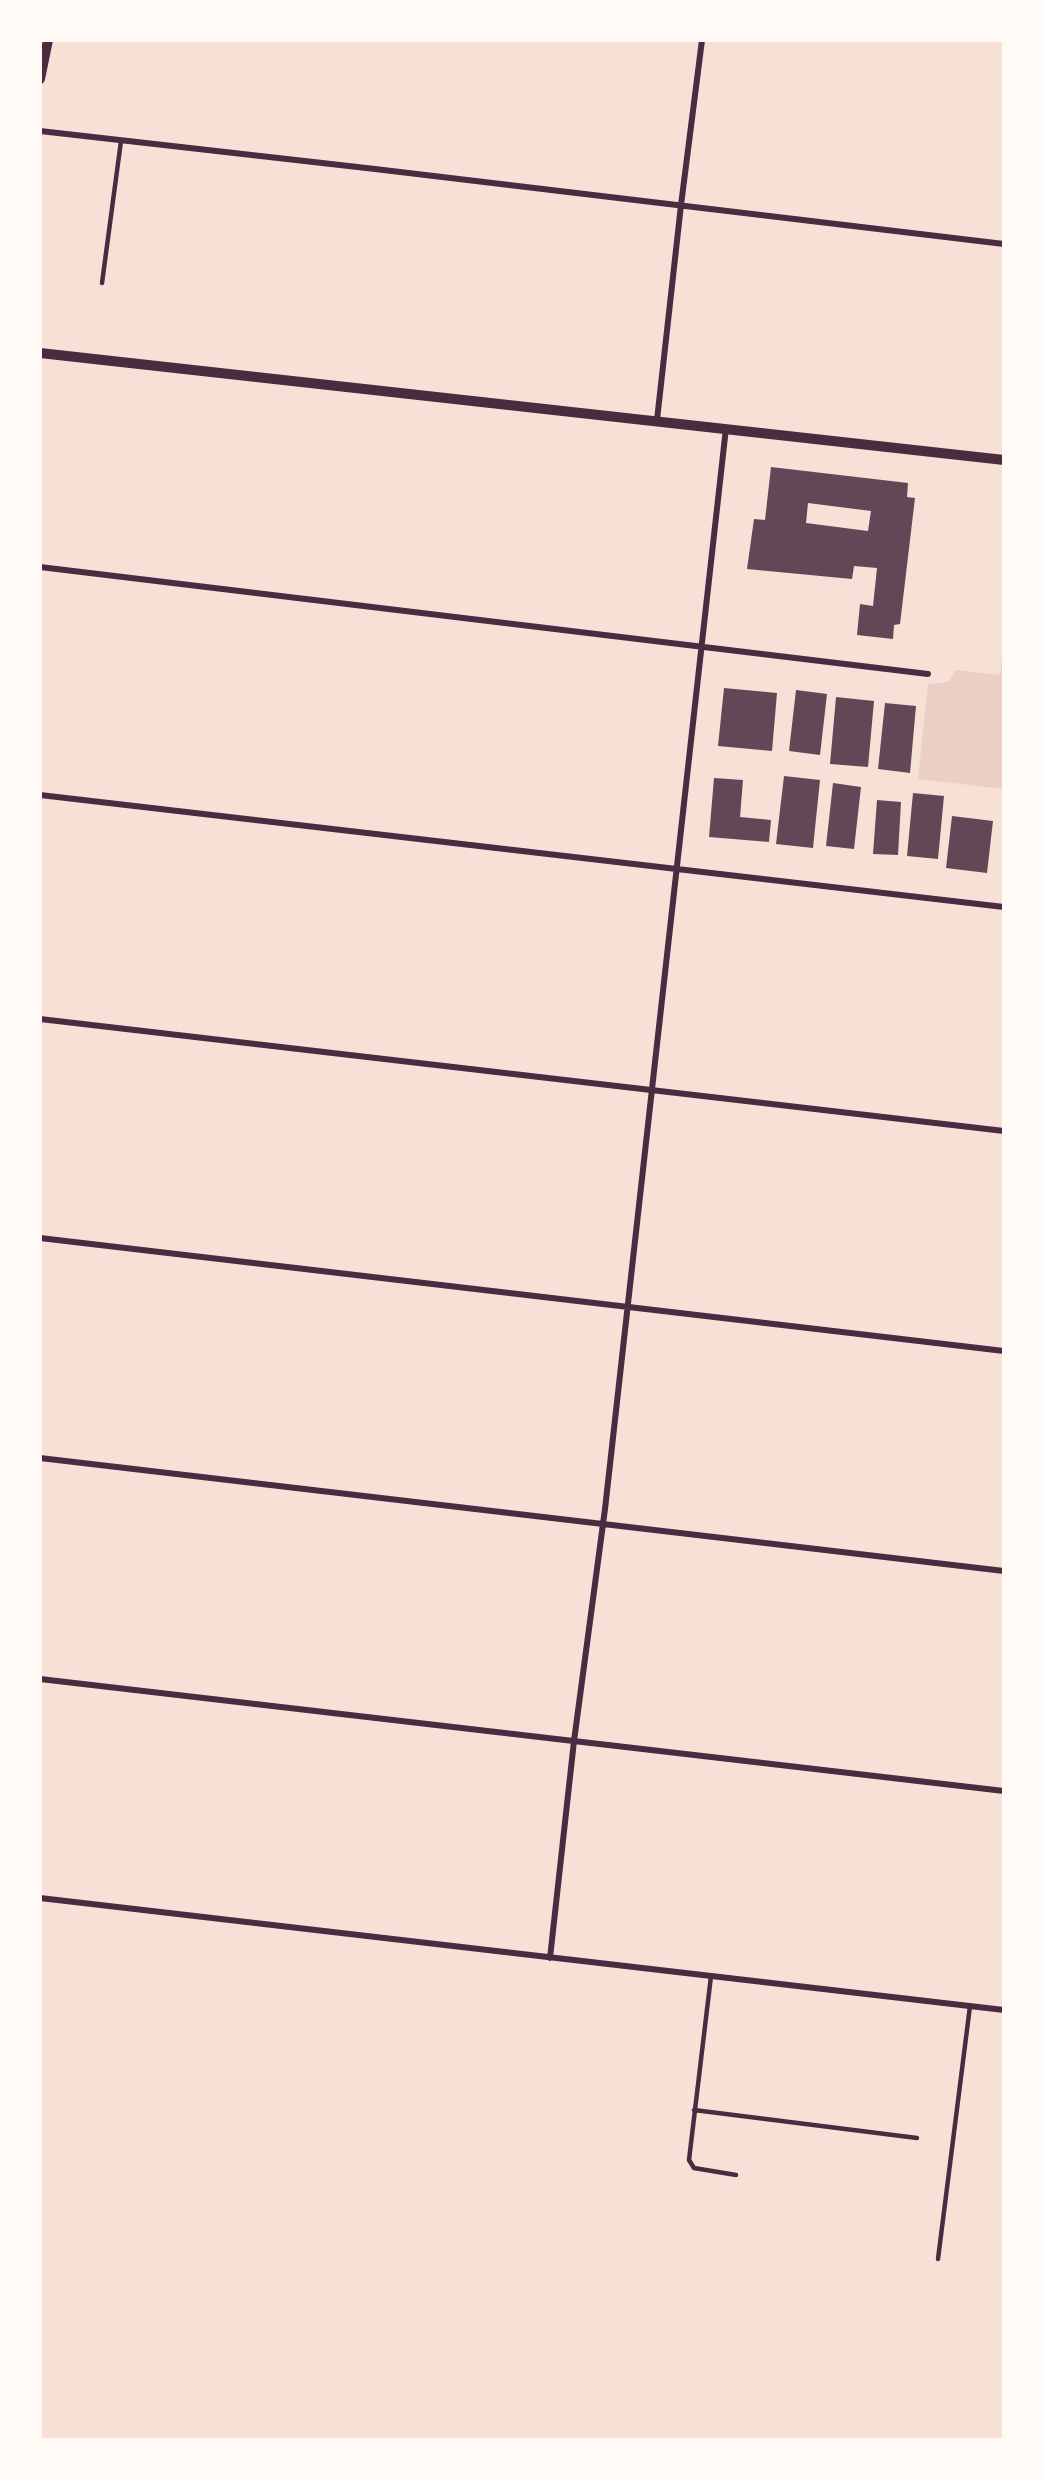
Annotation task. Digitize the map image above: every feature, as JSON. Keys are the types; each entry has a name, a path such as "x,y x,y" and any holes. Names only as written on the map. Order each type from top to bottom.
{"street":[{"path":"40,79 48,40"},
{"path":"657,420 702,40"},
{"path":"40,131 1004,244"},
{"path":"40,353 1004,460"},
{"path":"550,1958 574,1742 603,1524 726,428"},
{"path":"40,567 928,674"},
{"path":"40,795 1004,907"},
{"path":"40,1019 1004,1131"},
{"path":"40,1238 1004,1351"},
{"path":"40,1458 1004,1570"},
{"path":"40,1679 1004,1791"},
{"path":"40,1898 1004,2010"}],"lane":[{"path":"102,283 121,141"},
{"path":"711,1976 694,2110 690,2164 694,2168 736,2175"},
{"path":"938,2259 970,2006"},
{"path":"694,2110 918,2138"}],"shaded area":[{"path":"1003,649 1003,789 918,779 928,684 949,681 956,670 1000,675"}],"building":[{"path":"771,467 908,483 907,497 915,498 900,624 894,625 893,639 857,635 860,604 873,606 877,568 854,566 852,579 747,569 754,519 765,520","holes":["808,503 871,511 868,531 806,523"]},
{"path":"724,688 777,693 772,751 718,746"},
{"path":"796,690 827,694 820,755 789,751"},
{"path":"836,697 874,701 868,767 830,764"},
{"path":"885,703 916,706 910,773 878,769"},
{"path":"784,776 820,780 813,848 776,844"},
{"path":"714,778 743,780 740,817 771,820 769,842 709,837"},
{"path":"833,783 861,787 854,849 826,846"},
{"path":"913,793 944,796 938,859 907,856"},
{"path":"877,800 901,802 898,855 873,854"},
{"path":"952,816 993,821 987,873 946,868"}]}
